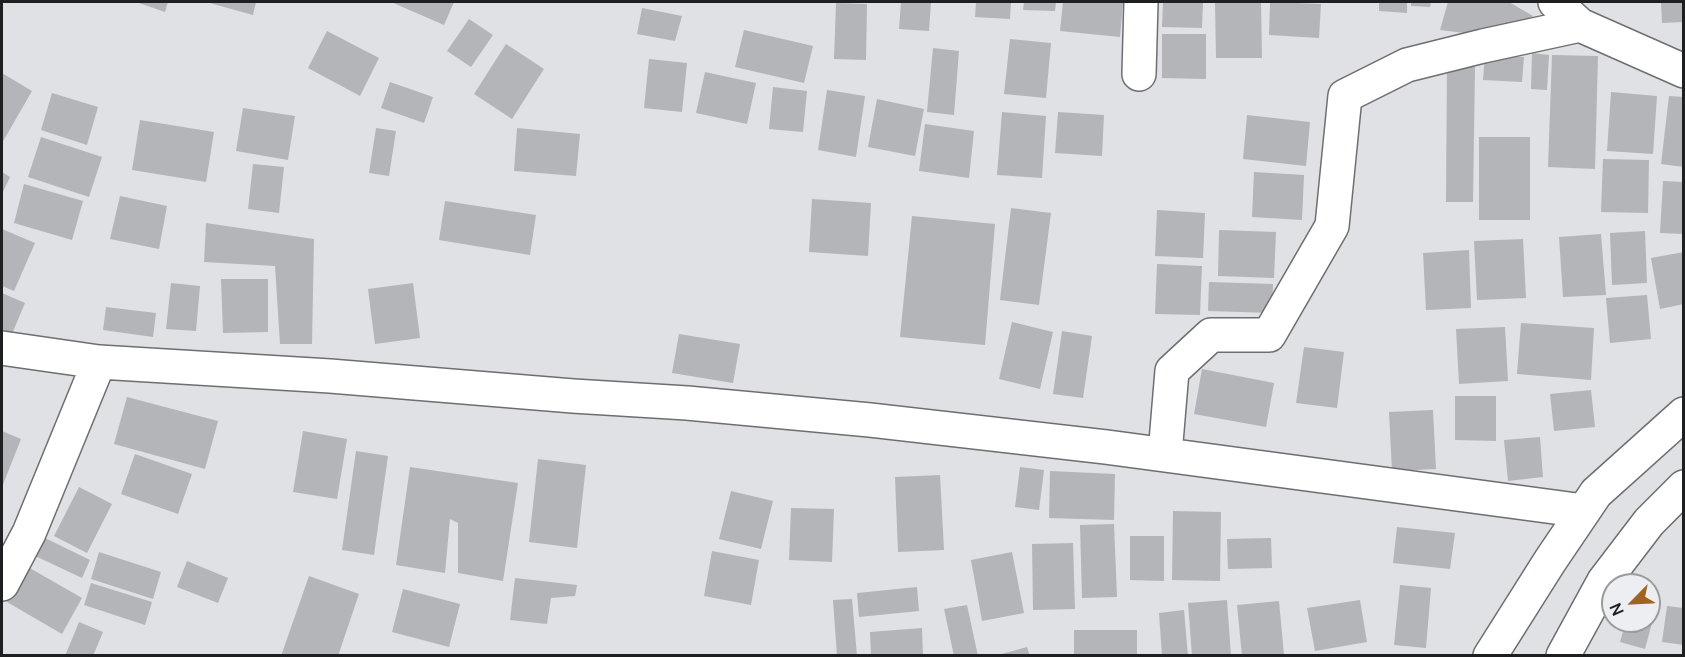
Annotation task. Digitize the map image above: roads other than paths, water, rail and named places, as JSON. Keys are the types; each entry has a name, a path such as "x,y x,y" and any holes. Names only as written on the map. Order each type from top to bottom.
{"street":[{"path":"1139,74 1141,2"},
{"path":"1555,2 1580,25 1683,71"},
{"path":"1165,454 1172,371 1211,335 1269,335 1332,226 1345,96 1407,65 1580,25"},
{"path":"2,348 99,362 330,376 687,403 870,420 1165,454 1584,511"},
{"path":"2,584 29,533 99,362"},
{"path":"1490,656 1550,561 1596,494 1683,414"},
{"path":"1563,656 1604,581 1649,522 1683,488"}]}
